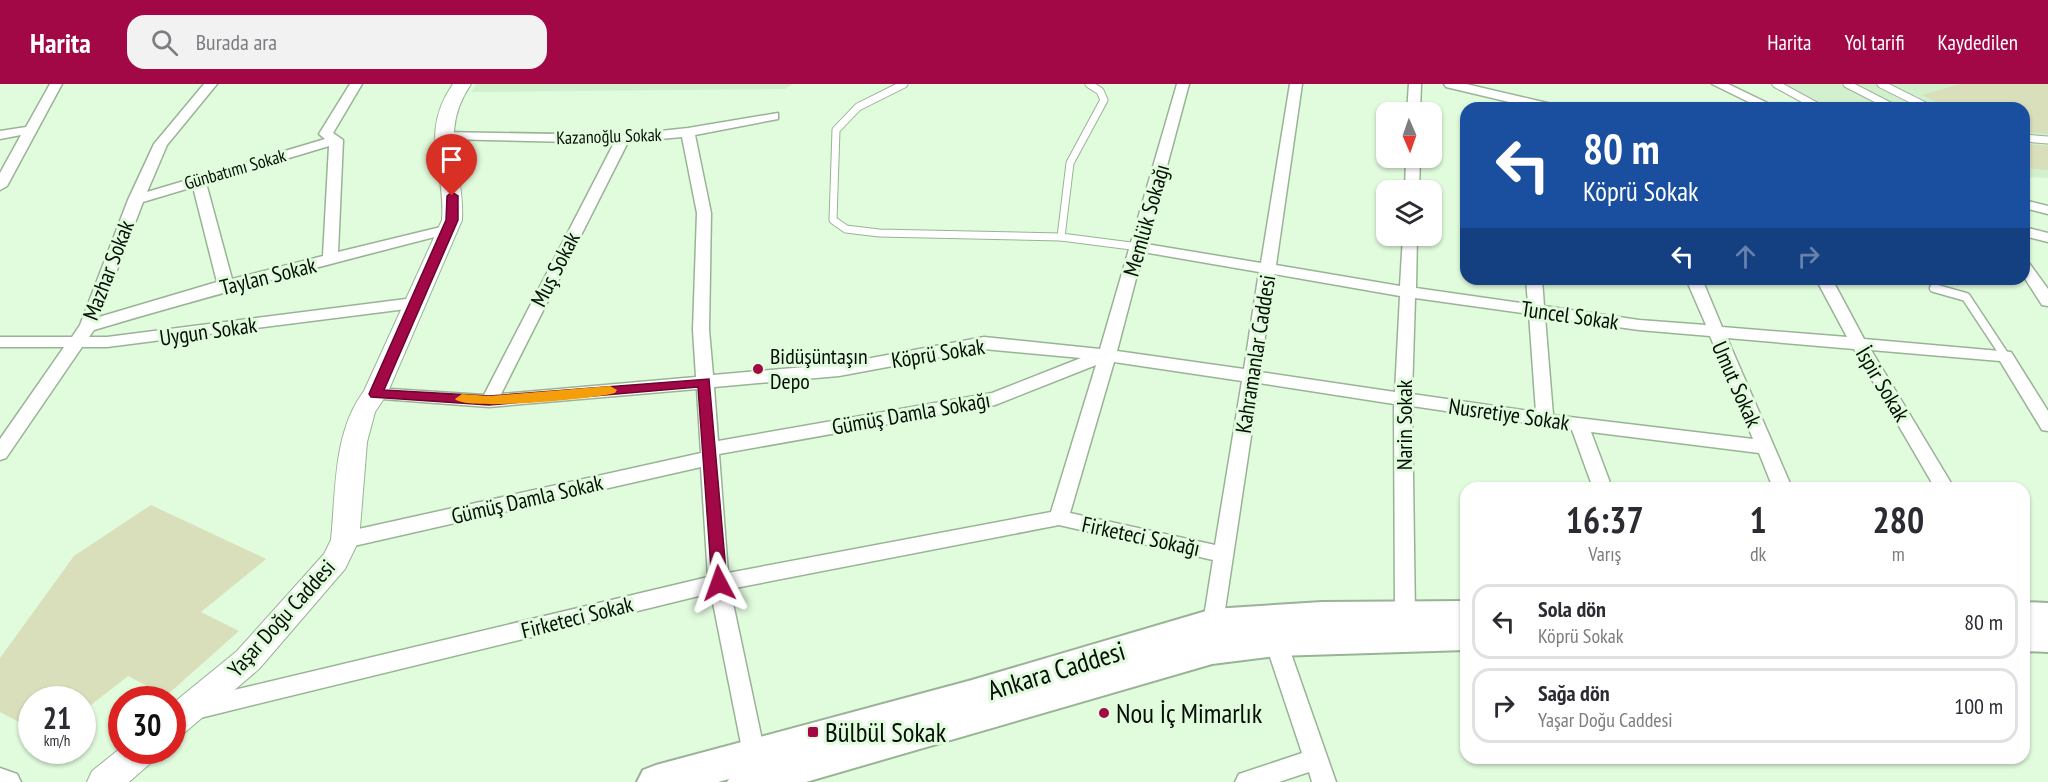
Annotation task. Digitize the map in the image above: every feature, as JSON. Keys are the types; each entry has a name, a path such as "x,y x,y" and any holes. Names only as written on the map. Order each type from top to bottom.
{"main road":[{"name":"Ankara Caddesi","path":"656,782 750,768 1172,659 1217,636 1279,618 1460,615"},
{"path":"2030,616 2048,617"},
{"name":"Ankara Caddesi","path":"1217,636 1276,642 1460,636"},
{"path":"2030,637 2048,638"}],"street":[{"path":"0,186 56,84"},
{"name":"Mazhar Sokak","path":"0,453 83,333 135,200 161,144 211,84"},
{"path":"330,261 336,140 326,134 356,84"},
{"name":"Yaşar Doğu Caddesi","path":"186,713 248,660 335,561 345,540 354,442 363,410 375,394 449,228 453,210 444,135 446,112 462,84"},
{"name":"Memlük Sokağı","path":"1059,518 1139,247 1183,84"},
{"name":"Kahramanlar Caddesi","path":"1217,636 1224,555 1296,84"},
{"path":"1414,102 1415,84"},
{"path":"1450,84 1509,102"},
{"path":"1718,84 1758,102"},
{"name":"Kazanoğlu Sokak","path":"444,135 623,139 688,132 773,116"},
{"path":"0,135 30,130"},
{"path":"688,132 704,213 701,330 719,583 750,768"},
{"name":"Muş Sokak","path":"489,400 623,139"},
{"name":"Günbatımı Sokak","path":"135,200 198,179 336,140"},
{"path":"198,179 226,285"},
{"path":"2030,206 2048,210"},
{"name":"Taylan Sokak","path":"83,333 226,285 330,261 449,228"},
{"path":"2030,233 2048,238"},
{"name":"Narin Sokak","path":"1405,616 1403,399 1410,246"},
{"name":"Tuncel Sokak","path":"1139,247 1408,292 1639,325 2005,356"},
{"path":"2030,275 2048,301"},
{"path":"1534,285 1545,420"},
{"name":"Umut Sokak","path":"1696,285 1780,482"},
{"name":"İspir Sokak","path":"1827,285 1858,342 1941,482"},
{"name":"Uygun Sokak","path":"0,342 83,333 107,342 152,338 414,303"},
{"name":"Köprü Sokak","path":"375,394 489,400 705,382 839,370 984,343 1107,355 1253,375"},
{"name":"Gümüş Damla Sokağı","path":"710,453 995,399 1107,355"},
{"path":"2005,356 2048,425"},
{"name":"Nusretiye Sokak","path":"1253,375 1579,425 1765,447"},
{"path":"1579,425 1601,482"},
{"name":"Gümüş Damla Sokak","path":"345,540 710,453"},
{"name":"Firketeci Sokağı","path":"1059,518 1224,555"},
{"name":"Firketeci Sokak","path":"186,716 719,583 1059,518"},
{"path":"1276,642 1324,782"},
{"path":"1247,782 1315,759"},
{"path":"104,782 125,764"},
{"path":"0,779 9,782"}],"lane":[{"path":"904,84 857,106 844,117 836,130 833,220 846,229 879,233 1061,237 1139,247"},
{"path":"1061,237 1070,163 1104,100 1100,91 1089,84"},
{"path":"1776,84 1809,102"},
{"path":"1848,84 1882,102"},
{"path":"1865,93 1884,85 1895,84"},
{"path":"1884,85 1917,102"},
{"path":"2030,138 2048,140"},
{"path":"1934,288 1966,297 2005,356"}],"shaded area":[{"path":"476,84 793,84 785,89 471,92"},
{"path":"1768,84 2048,84 2048,178 2030,177 2030,102 1802,102"}],"building":[{"path":"1960,84 2048,84 2048,134 2030,132 2030,102 1936,102 1922,95"},
{"path":"2030,144 2048,146 2048,170 2030,168"},
{"path":"151,505 266,559 201,612 239,631 177,686 147,686 128,676 115,686 108,686 108,692 96,701 96,686 18,686 18,722 0,712 0,658 74,556"}],"slow traffic":[{"path":"462,399 489,400 610,390"}],"place":[{"name":"Bidüşüntaşın Depo","path":"758,369"},
{"name":"Nou İç Mimarlık","path":"1104,713"},
{"name":"Bülbül Sokak","path":"813,732"}],"route":[{"path":"452,196 452,220 375,394 489,400 705,382 719,583"}]}
